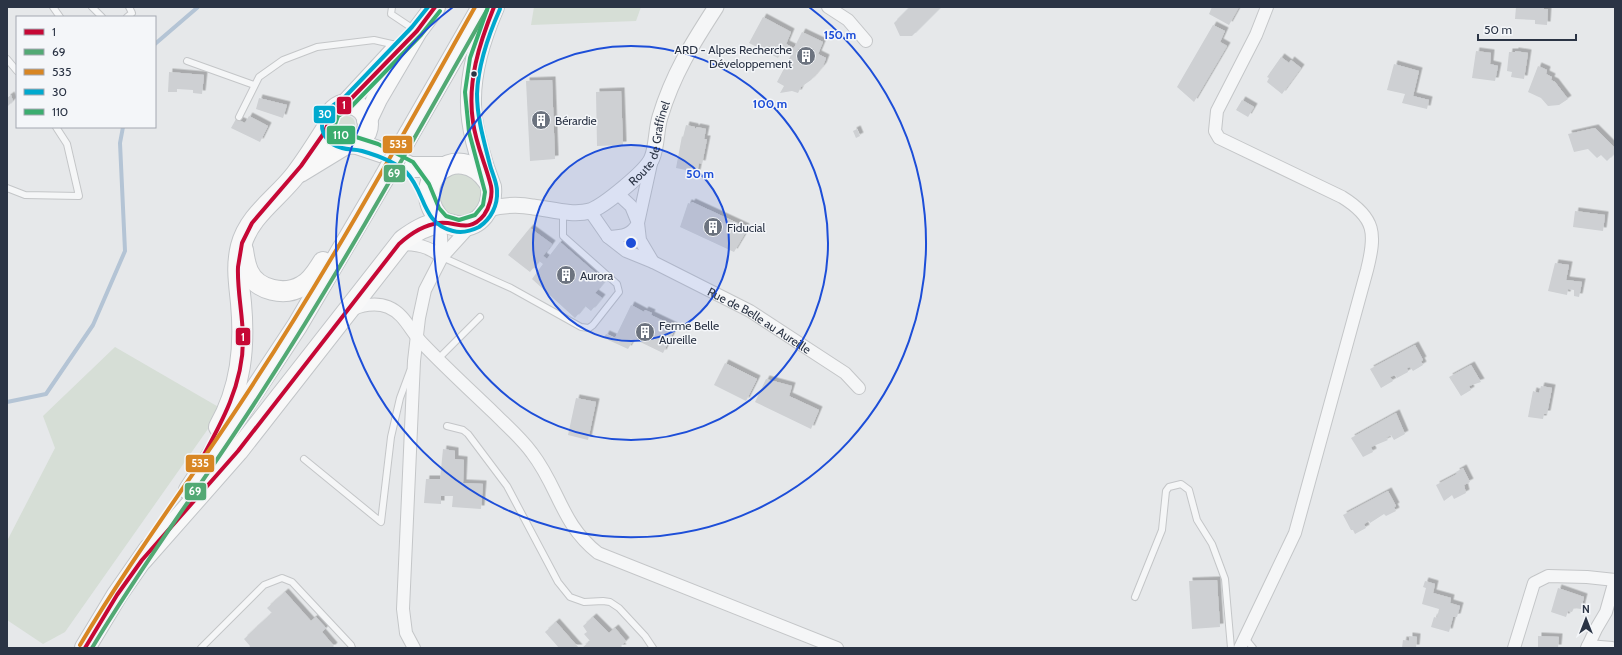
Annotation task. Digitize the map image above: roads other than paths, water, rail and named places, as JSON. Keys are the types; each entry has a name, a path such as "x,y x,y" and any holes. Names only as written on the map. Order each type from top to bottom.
{"main road":[{"path":"295,175 363,137 377,99 417,31 435,7"},
{"path":"85,648 116,595 142,560 273,365 381,183 482,7"},
{"path":"142,560 238,451 399,244 413,232 440,221 457,226 473,223 483,216 488,209 492,195 474,129 471,106 471,90 478,50 494,7"},
{"path":"165,525 232,401 239,375 243,341 237,276 241,244 252,222 295,175 328,126 330,114 345,104 399,46 417,31"},
{"path":"345,104 351,104 361,110 367,124 384,153"},
{"path":"328,126 332,136 341,143 350,143 384,153 410,167 445,167 456,164 472,166 479,170 490,184"},
{"path":"410,167 429,196"},
{"path":"440,221 430,204 429,196 433,178 445,167"},
{"path":"241,244 249,272 262,285 268,289 279,291 291,290 303,286 312,278 381,183"}],"street":[{"name":"Route de Graffinel","path":"490,184 509,199 531,206 564,212 590,211 603,204 636,178 652,159 660,118 677,72 685,55 716,7"},
{"path":"828,7 848,20 866,41"},
{"path":"1243,643 1295,532 1301,514 1368,270 1373,242 1369,221 1358,207 1219,138 1215,131 1217,111 1256,35 1267,7"},
{"path":"608,237 628,235 634,230 638,223 652,159"},
{"path":"617,193 631,206 638,223 640,240 653,262"},
{"name":"Route de Graffinel","path":"488,209 508,205 531,206"},
{"name":"Rue de Belle au Aureille","path":"590,211 608,237 626,251 653,262 750,311 845,373 859,388"},
{"path":"440,221 442,257"},
{"path":"414,648 406,633 403,609 414,361 417,337 425,290 442,257 473,223"},
{"path":"399,244 417,244 425,246 442,257"},
{"path":"345,314 366,305 386,306 408,323 417,337 438,359 515,433 532,452 541,466 571,524 585,542 598,553 836,648"},
{"path":"1514,648 1534,583 1548,576 1587,577 1615,580 1606,612 1596,628 1588,647 1612,648"}],"lane":[{"path":"52,7 59,16"},
{"path":"92,7 101,16"},
{"path":"128,16 132,13 129,7"},
{"path":"392,7 391,14 417,31"},
{"path":"239,117 259,77 283,60 317,47 374,40 399,46"},
{"path":"7,59 16,70"},
{"path":"187,61 254,85"},
{"path":"7,188 25,196 79,196 67,144 57,128"},
{"path":"442,257 511,288 581,327 589,328 619,292 619,289 617,284 563,236 564,212"},
{"path":"438,359 480,317"},
{"path":"304,459 381,522 391,437 400,398 414,361"},
{"path":"447,426 463,430 468,434 508,486 558,582 570,597 584,602 603,600 615,605 645,636 653,648"},
{"path":"1135,597 1162,530 1166,491 1169,487 1181,484 1188,490 1197,520 1212,544 1221,568 1224,579 1231,648"},
{"path":"201,648 264,585 282,578 292,582 346,638 352,648"},
{"path":"1243,643 1254,648"}],"waterway":[{"path":"156,43 198,7"},
{"path":"7,402 46,394 93,325 125,251 120,143 123,128"}],"place":[{"name":"ARD - Alpes Recherche Développement","path":"806,56"},
{"name":"Bérardie","path":"541,120"},
{"name":"Fiducial","path":"713,227"},
{"name":"Aurora","path":"566,275"},
{"name":"Ferme Belle Aureille","path":"645,332"}]}
